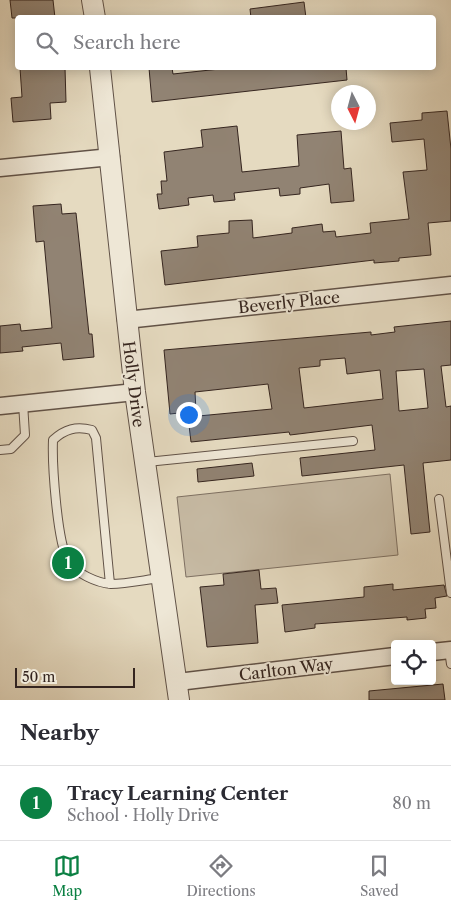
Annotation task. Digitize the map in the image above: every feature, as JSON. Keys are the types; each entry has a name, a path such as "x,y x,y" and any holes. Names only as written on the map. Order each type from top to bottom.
{"street":[{"path":"92,0 94,15"},
{"name":"Holly Drive","path":"100,70 135,392 178,691"},
{"path":"0,168 111,157"},
{"name":"Beverly Place","path":"126,320 451,285"},
{"path":"0,406 135,392"},
{"path":"436,652 451,654"},
{"name":"Carlton Way","path":"178,691 391,657"}],"lane":[{"path":"0,450 11,449 25,435 22,403"},
{"path":"110,584 96,438 92,430 74,428 62,431 53,440 52,456 62,545 68,562 92,579 110,584 162,578"},
{"path":"145,462 353,442"},
{"path":"440,499 451,593"}],"shaded area":[{"path":"390,474 398,555 186,577 177,497"}],"building":[{"path":"10,0 53,0 55,15 15,15 15,18 12,18"},
{"path":"304,2 306,15 251,15 250,9"},
{"path":"20,70 65,70 66,102 50,103 51,119 13,122 11,98 22,97"},
{"path":"149,70 172,70 173,74 210,70 346,70 347,80 152,102"},
{"path":"447,111 451,149 451,221 428,223 431,255 399,258 399,261 374,263 374,260 165,285 161,251 198,247 197,236 229,233 229,221 252,220 253,238 292,233 292,228 322,224 323,232 335,231 336,237 371,233 370,223 409,219 403,172 427,170 424,139 392,142 390,123 422,120 422,113"},
{"path":"237,126 242,172 299,166 297,135 341,131 344,169 351,168 354,201 331,203 329,184 300,188 300,194 280,196 279,188 234,193 235,200 214,202 213,195 188,198 189,205 159,209 157,194 162,194 161,181 167,181 164,152 203,147 201,130"},
{"path":"61,204 62,214 76,213 89,334 92,334 94,357 63,360 61,343 22,347 23,351 0,353 0,326 20,324 21,331 52,328 44,241 36,242 33,206"},
{"path":"451,321 451,365 441,366 446,407 451,406 451,460 423,463 430,532 411,534 404,465 302,476 300,458 375,450 372,425 290,435 289,432 191,442 188,417 272,409 268,384 195,392 196,411 170,414 164,350 371,332 371,335 395,332 394,327","holes":["345,358 347,374 380,370 383,399 304,408 299,368 320,366 320,360","424,369 428,408 399,411 396,371"]},
{"path":"252,463 254,476 198,482 197,469"},
{"path":"259,570 261,589 276,588 278,603 255,605 258,643 207,647 200,587 224,585 223,574"},
{"path":"393,584 393,590 444,585 447,596 435,598 436,608 425,609 426,618 407,620 407,617 315,624 315,628 285,632 282,605 364,597 364,587"},
{"path":"443,684 445,700 369,700 369,691"}],"place":[{"name":"Tracy Learning Center","path":"68,563"}]}
